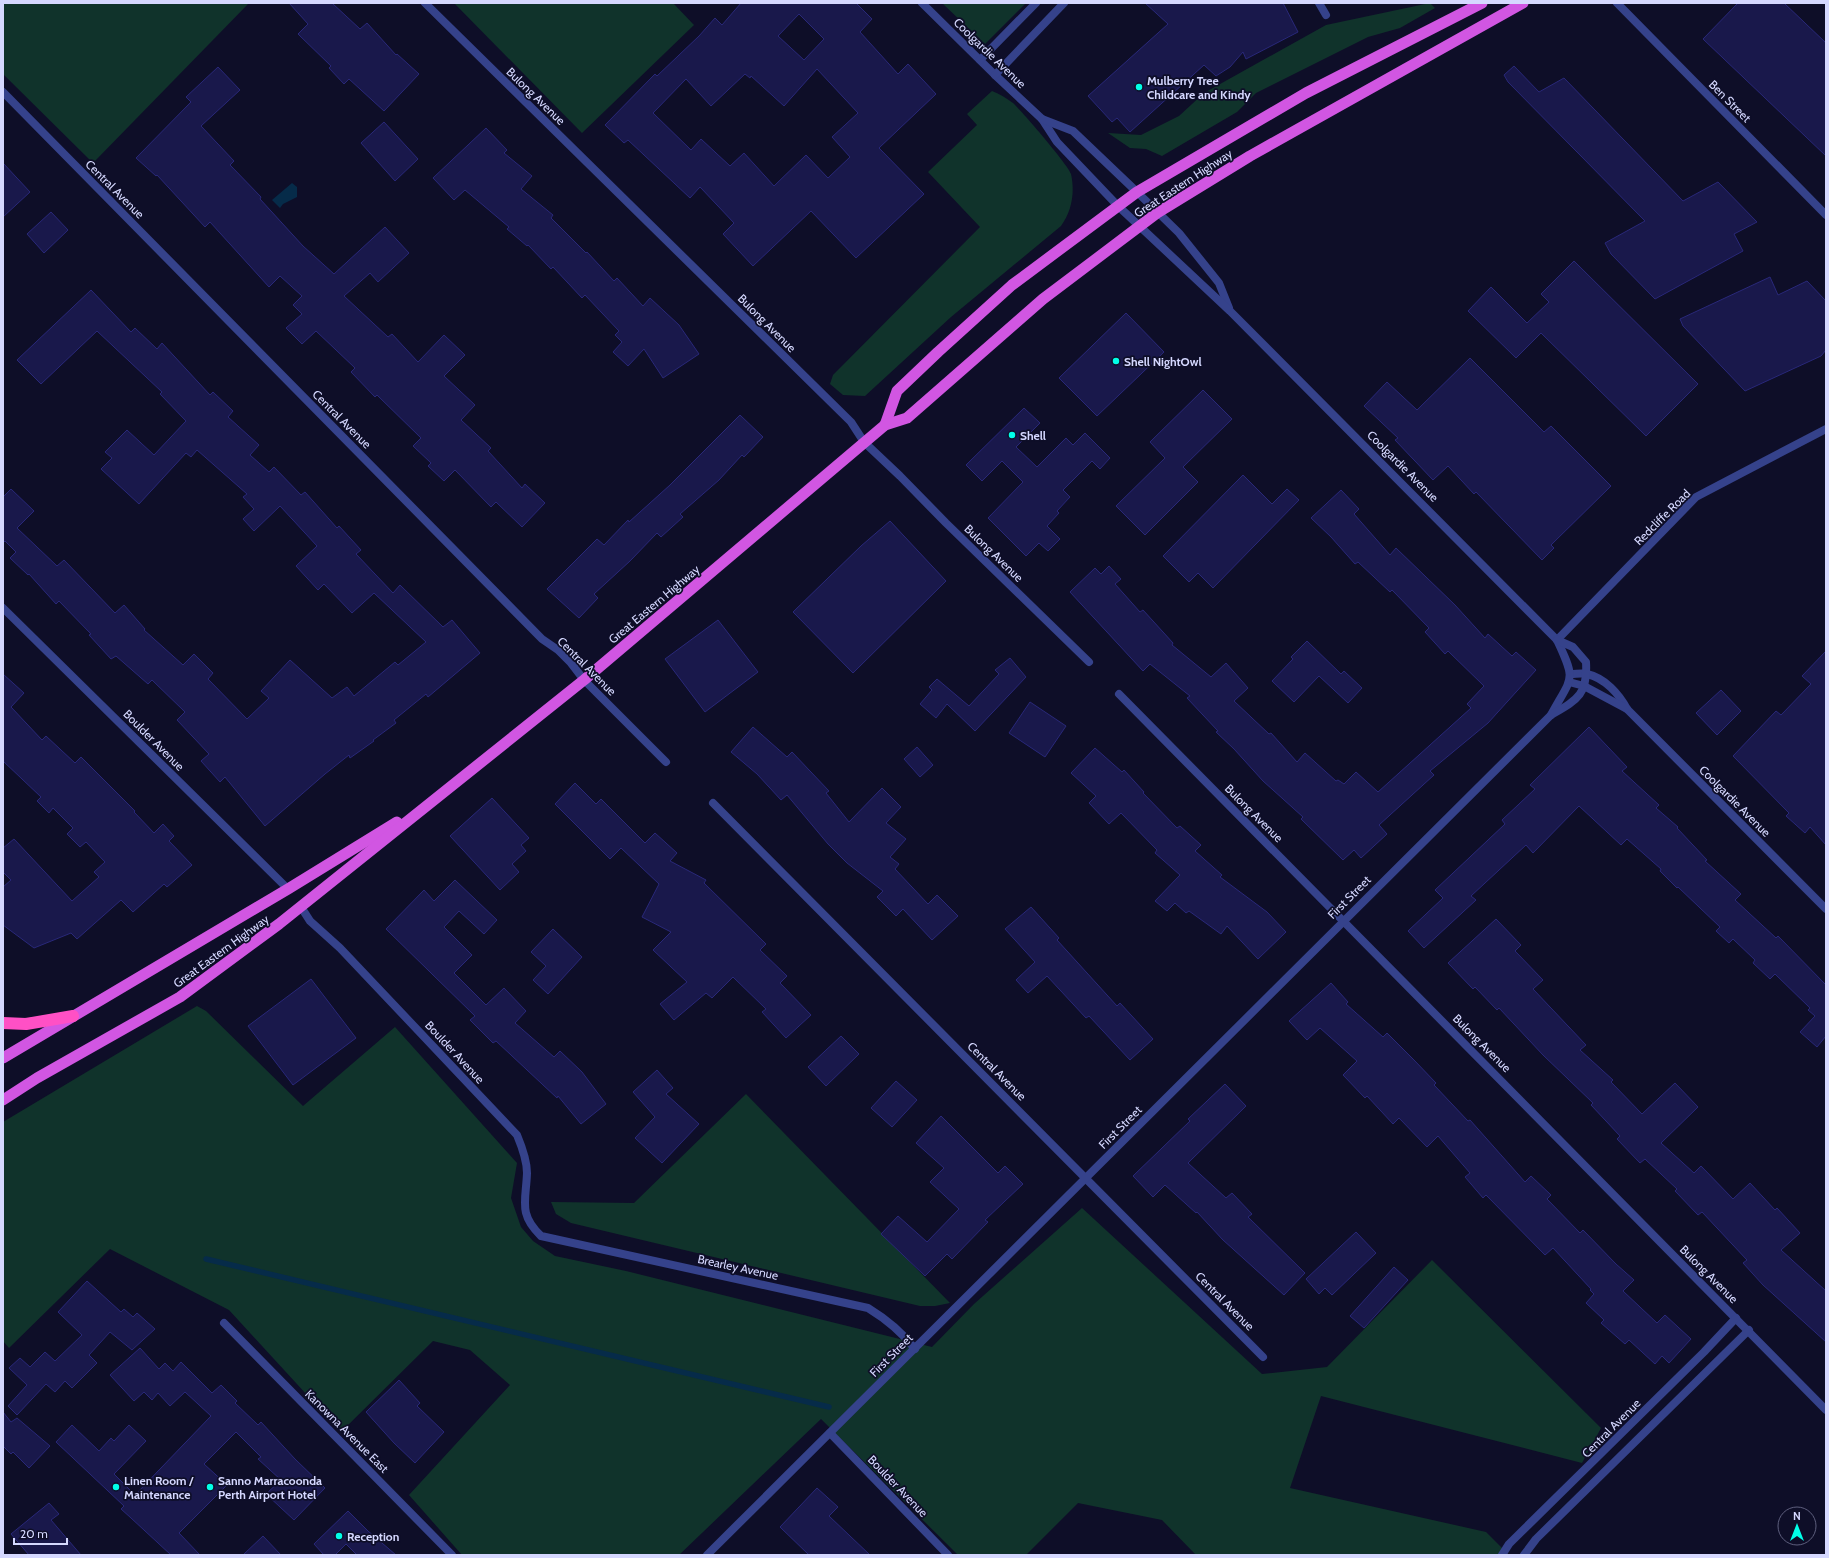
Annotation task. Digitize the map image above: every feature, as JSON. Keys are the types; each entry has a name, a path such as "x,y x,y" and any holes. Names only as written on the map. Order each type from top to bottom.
{"highway":[{"name":"Great Eastern Highway","path":"884,425 897,392 938,352 1012,285 1137,192 1306,93 1482,3"},
{"name":"Great Eastern Highway","path":"3,1100 37,1078 180,997 301,907 436,797 584,680 884,425 907,418 1044,299 1157,213 1250,156 1523,3"},
{"name":"Great Eastern Highway","path":"3,1058 288,889 436,797"},
{"path":"3,1024 32,1023 73,1016"}],"street":[{"name":"Bulong Avenue","path":"425,3 851,422 864,442 1089,662"},
{"name":"Coolgardie Avenue","path":"922,3 1042,119 1057,142 1118,206 1230,311 1557,640 1573,647 1581,655 1586,662 1586,681"},
{"path":"980,60 1036,3"},
{"path":"995,75 1064,3"},
{"path":"1319,3 1326,15"},
{"name":"Ben Street","path":"1617,3 1826,216"},
{"name":"Central Avenue","path":"3,92 542,639 558,650 571,663 584,680 666,762"},
{"name":"Coolgardie Avenue","path":"1042,119 1073,131 1179,233 1219,282 1230,311"},
{"name":"Redcliffe Road","path":"1557,640 1696,497 1826,429"},
{"name":"Boulder Avenue","path":"3,608 288,889"},
{"name":"Coolgardie Avenue","path":"1557,640 1571,674 1586,681 1626,709 1826,909"},
{"name":"First Street","path":"1551,715 1569,682 1571,674"},
{"name":"Coolgardie Avenue","path":"1569,682 1586,681 1607,685 1621,698 1626,709"},
{"name":"First Street","path":"707,1555 1343,920 1551,715 1575,701 1586,681"},
{"name":"Bulong Avenue","path":"1119,694 1749,1330 1826,1410"},
{"name":"Central Avenue","path":"713,803 1263,1357"},
{"name":"Boulder Avenue","path":"301,907 310,921 340,948 517,1135 524,1151 527,1173 524,1198 527,1215 533,1228 541,1236"},
{"name":"Brearley Avenue","path":"541,1236 868,1308 885,1319 907,1339 915,1349"},
{"name":"Central Avenue","path":"1502,1555 1509,1544 1704,1352 1736,1318"},
{"name":"Kanowna Avenue East","path":"224,1323 452,1555"},
{"path":"1524,1555 1536,1539 1749,1330"},
{"name":"Boulder Avenue","path":"830,1433 948,1555"}],"green space":[{"path":"3,3 249,3 93,163 3,74"},
{"path":"454,3 673,3 694,25 582,133"},
{"path":"942,3 1026,3 985,44"},
{"path":"1430,3 1435,8 1400,28 1368,37 1256,93 1237,112 1162,156 1146,149 1130,148 1108,133 1141,135 1179,116 1204,93 1326,25"},
{"path":"992,91 998,93 1018,108 1045,138 1069,169 1073,188 1072,201 1068,214 1061,226 951,317 865,396 843,395 830,384 833,375 980,227 928,172 977,125 967,114"},
{"path":"197,1006 206,1011 303,1106 395,1027 517,1163 511,1198 521,1227 533,1241 555,1256 626,1271 932,1347 974,1304 1082,1208 1262,1374 1327,1367 1432,1260 1601,1428 1582,1463 1321,1396 1290,1488 1486,1532 1509,1555 1196,1555 1162,1520 1078,1503 1026,1555 958,1555 821,1419 679,1555 462,1555 409,1495 510,1385 470,1350 433,1341 341,1432 229,1310 110,1249 9,1348 3,1341 3,1122"},
{"path":"746,1094 950,1303 935,1306 920,1306 571,1223 556,1214 551,1202 634,1203"}],"water":[{"path":"292,183 297,187 297,197 283,204 280,208 272,200"}],"building":[{"path":"289,3 332,3 360,29 367,23 396,55 397,54 419,74 384,111 349,79 344,84 329,68 331,66 298,34 308,24"},
{"path":"741,3 856,3 872,19 860,32 898,74 908,64 936,94 879,148 924,194 856,258 811,211 753,266 723,234 734,223 700,187 690,198 628,140 624,143 605,125 655,74 657,76 699,36 715,18 722,25","holes":["799,14 824,39 804,60 778,36","817,69 858,113 832,137 850,157 828,178 806,155 774,186 744,153 730,166 701,139 691,150 653,113 686,79 711,106 745,74 750,78 751,76 784,106"]},
{"path":"1145,3 1283,3 1298,32 1246,59 1243,52 1230,67 1216,76 1204,65 1130,132 1117,118 1112,122 1088,96 1168,24"},
{"path":"1738,3 1784,3 1826,43 1826,156 1703,39"},
{"path":"1514,66 1539,92 1564,78 1683,201 1718,182 1757,222 1734,234 1743,251 1655,299 1611,254 1605,243 1645,221 1508,82 1504,75"},
{"path":"218,67 240,90 201,126 234,161 230,165 261,197 260,199 303,246 334,274 385,227 409,253 378,282 370,273 344,296 388,337 392,334 418,362 444,335 465,355 444,376 475,405 461,420 491,448 488,451 522,488 525,484 545,503 522,527 496,502 491,507 455,470 444,481 428,466 431,463 413,446 421,438 377,395 375,397 351,372 355,368 316,331 302,344 286,328 302,314 293,305 302,296 280,276 269,287 210,222 205,227 157,175 156,176 136,158 191,102 186,97"},
{"path":"384,122 418,159 395,181 361,143"},
{"path":"486,128 507,150 504,153 532,176 521,189 553,215 551,218 586,253 587,252 614,281 617,278 643,306 650,298 679,325 699,354 663,378 644,349 628,366 613,352 622,342 615,335 619,331 585,295 582,298 553,267 551,269 528,245 527,246 507,229 509,227 465,190 454,200 433,178"},
{"path":"3,163 30,192 3,217"},
{"path":"51,212 68,230 44,253 27,234"},
{"path":"1574,261 1698,384 1646,436 1541,333 1516,358 1468,311 1491,287 1527,323 1549,302 1541,294"},
{"path":"1770,277 1778,295 1807,281 1826,301 1826,350 1821,356 1745,391 1683,326 1680,319"},
{"path":"91,290 131,332 135,328 157,349 162,343 210,395 213,392 233,411 228,417 259,445 250,455 269,472 274,467 301,495 305,492 337,528 339,526 361,550 356,554 393,593 400,585 443,627 452,620 480,653 428,697 426,694 394,720 396,723 373,740 374,741 350,758 349,755 325,774 265,826 225,777 220,782 201,761 209,754 177,720 185,712 152,680 148,684 116,656 111,659 89,635 91,634 59,601 56,604 29,574 28,575 10,558 16,552 5,541 3,543 3,497 11,489 34,511 17,528 57,566 64,560 115,613 124,605 145,629 144,630 183,665 194,654 213,673 208,679 247,719 269,698 261,691 290,660 332,698 347,687 354,696 395,662 398,665 426,642 374,593 352,613 324,584 318,590 296,566 317,546 280,506 254,531 243,519 254,509 243,497 247,494 197,450 191,457 186,453 139,504 101,469 112,458 105,452 127,430 154,455 186,421 160,394 162,392 97,331 41,384 17,360"},
{"path":"1126,313 1164,352 1097,416 1059,378"},
{"path":"1470,358 1544,432 1551,426 1611,486 1551,545 1554,548 1542,560 1476,492 1474,494 1448,466 1433,480 1395,440 1398,438 1364,406 1387,382 1417,410"},
{"path":"1203,390 1232,419 1183,467 1198,482 1145,535 1116,506 1165,458 1150,442"},
{"path":"1024,408 1040,423 1016,447 1037,467 1066,438 1073,445 1085,433 1110,458 1100,469 1092,461 1063,490 1070,497 1057,511 1059,513 1047,526 1060,539 1048,551 1039,543 1026,556 988,518 1023,482 1002,461 982,481 966,465"},
{"path":"740,415 763,437 744,457 742,455 719,480 680,514 683,517 661,537 657,533 630,561 594,594 598,598 579,618 547,589 597,539 604,545 628,520 629,522 670,485"},
{"path":"1243,475 1272,504 1287,489 1299,500 1213,588 1198,573 1189,582 1163,556"},
{"path":"1341,490 1359,509 1354,514 1390,555 1396,548 1455,605 1485,638 1488,634 1512,656 1516,652 1536,670 1488,723 1430,771 1434,775 1379,825 1387,834 1361,858 1354,850 1343,860 1301,819 1303,817 1263,781 1234,749 1216,732 1218,731 1187,698 1190,696 1150,664 1143,671 1070,592 1095,568 1101,574 1109,566 1121,579 1115,584 1140,612 1143,610 1173,643 1172,645 1211,677 1226,663 1248,688 1234,701 1269,734 1271,733 1297,762 1305,753 1336,781 1338,780 1344,784 1356,772 1378,792 1471,708 1467,704 1484,686 1448,651 1445,654 1425,632 1429,628 1392,590 1390,592 1358,562 1355,564 1331,537 1311,518"},
{"path":"890,521 946,581 853,673 793,612 861,546"},
{"path":"718,620 758,672 705,712 665,659"},
{"path":"1307,641 1341,674 1344,671 1362,688 1348,703 1319,676 1294,702 1272,681 1293,659 1291,657"},
{"path":"1826,651 1826,845 1810,827 1805,833 1786,816 1789,813 1733,756 1776,711 1781,715 1811,684 1802,676"},
{"path":"1010,658 1026,677 975,731 947,704 936,718 920,704 932,690 929,687 937,679 969,706 999,674 995,670"},
{"path":"3,674 24,693 11,707 42,740 46,736 75,763 81,757 135,811 134,812 154,833 163,824 174,836 169,841 192,865 167,887 164,884 133,912 121,900 77,939 71,933 34,948 3,925 3,887 11,880 3,872 3,848 14,839 72,901 99,877 94,872 105,862 86,842 80,847 67,834 73,828 53,808 49,813 37,801 41,797 3,761"},
{"path":"1721,690 1741,711 1717,735 1696,713"},
{"path":"1030,702 1066,726 1045,757 1009,733"},
{"path":"753,727 787,757 792,752 829,791 826,793 849,822 882,788 901,807 886,823 906,839 890,857 899,864 895,869 928,904 937,895 958,916 932,940 903,909 896,916 877,897 883,891 847,863 828,844 787,795 781,800 757,774 731,752"},
{"path":"1589,727 1627,767 1622,771 1659,805 1656,808 1678,827 1677,828 1707,860 1705,861 1741,894 1735,900 1776,938 1778,936 1826,985 1826,1036 1817,1047 1800,1032 1815,1016 1808,1010 1810,1008 1775,974 1770,979 1753,963 1755,960 1733,939 1729,943 1716,931 1720,927 1678,887 1677,888 1660,871 1661,869 1627,839 1621,845 1579,806 1533,853 1526,845 1471,896 1476,900 1424,948 1408,931 1443,898 1435,890 1505,824 1502,820 1535,789 1530,785"},
{"path":"917,747 933,765 920,777 904,759"},
{"path":"1095,748 1122,772 1124,770 1144,792 1143,793 1177,828 1180,826 1201,845 1195,851 1222,875 1220,877 1267,912 1286,932 1258,959 1227,926 1221,934 1189,911 1186,913 1175,903 1167,911 1155,901 1180,875 1155,853 1157,850 1121,813 1109,824 1089,803 1096,796 1071,773"},
{"path":"575,783 596,804 601,799 645,843 655,833 677,853 670,861 706,880 704,883 766,944 760,950 787,976 780,983 811,1015 786,1038 762,1012 766,1009 733,977 712,998 706,993 674,1020 660,1004 687,982 653,950 671,932 642,917 659,884 621,848 610,859 555,804"},
{"path":"492,798 529,838 521,845 526,851 512,864 519,872 500,890 450,836"},
{"path":"455,880 497,920 484,934 459,911 444,927 472,955 454,973 486,1005 504,988 526,1011 515,1023 554,1057 560,1051 582,1072 606,1104 581,1124 558,1096 557,1098 496,1041 493,1043 470,1020 475,1016 386,929 424,890 434,901"},
{"path":"1031,907 1059,938 1057,940 1117,1006 1120,1003 1153,1039 1130,1060 1089,1016 1086,1018 1047,976 1028,993 1016,980 1035,962 1005,929"},
{"path":"1496,919 1521,945 1515,951 1543,980 1533,989 1586,1045 1580,1050 1613,1080 1611,1082 1642,1114 1675,1083 1698,1107 1661,1143 1694,1173 1701,1166 1733,1199 1750,1183 1775,1210 1777,1208 1800,1233 1781,1250 1826,1291 1826,1342 1763,1285 1743,1263 1747,1260 1702,1212 1698,1215 1675,1191 1677,1189 1645,1159 1640,1163 1617,1139 1620,1136 1591,1105 1593,1103 1543,1055 1499,1008 1497,1010 1475,987 1473,989 1448,963"},
{"path":"553,929 582,957 548,994 533,980 546,966 531,952"},
{"path":"311,979 356,1038 293,1085 248,1026"},
{"path":"1331,983 1348,1002 1346,1004 1383,1037 1387,1033 1414,1060 1436,1083 1434,1085 1468,1121 1470,1120 1525,1182 1531,1176 1551,1195 1547,1199 1580,1233 1583,1230 1634,1280 1623,1291 1657,1323 1665,1315 1691,1339 1669,1363 1662,1356 1655,1364 1629,1340 1625,1344 1601,1323 1604,1320 1586,1303 1594,1294 1590,1290 1591,1289 1553,1248 1545,1255 1486,1195 1483,1198 1465,1177 1470,1173 1438,1136 1427,1147 1399,1118 1393,1124 1367,1096 1365,1098 1343,1075 1357,1061 1320,1028 1307,1040 1289,1021"},
{"path":"841,1036 859,1054 826,1086 808,1067"},
{"path":"657,1070 673,1088 666,1094 699,1124 662,1163 635,1138 655,1117 633,1092"},
{"path":"896,1081 917,1100 892,1127 871,1108"},
{"path":"1225,1084 1246,1106 1188,1163 1226,1198 1232,1193 1252,1214 1248,1217 1305,1273 1284,1295 1223,1240 1197,1212 1196,1213 1165,1185 1153,1197 1133,1176 1190,1121 1188,1119"},
{"path":"941,1116 998,1173 1005,1166 1023,1184 985,1220 988,1222 952,1259 947,1254 925,1276 881,1234 898,1216 927,1242 959,1209 930,1182 944,1168 916,1143"},
{"path":"1356,1232 1376,1253 1332,1295 1325,1288 1319,1294 1306,1279"},
{"path":"1394,1267 1408,1280 1364,1328 1350,1316"},
{"path":"87,1281 121,1312 124,1309 133,1317 137,1313 155,1329 132,1350 110,1332 89,1355 97,1363 72,1388 65,1381 55,1392 46,1384 17,1415 8,1406 27,1385 9,1368 20,1358 30,1367 45,1352 55,1361 82,1335 58,1312"},
{"path":"140,1348 159,1369 165,1363 173,1371 181,1362 212,1393 221,1385 237,1401 235,1403 258,1425 261,1422 295,1459 325,1488 294,1520 266,1494 281,1480 258,1459 261,1457 236,1432 204,1464 227,1485 179,1533 200,1555 171,1555 121,1509 124,1506 56,1442 72,1425 99,1451 111,1438 114,1441 129,1425 146,1441 114,1474 135,1495 211,1416 185,1392 170,1406 158,1393 152,1400 144,1392 134,1401 110,1375"},
{"path":"399,1380 420,1403 417,1406 444,1432 415,1463 394,1443 366,1412"},
{"path":"3,1412 11,1422 17,1418 50,1446 29,1468 13,1452 11,1454 3,1446"},
{"path":"817,1488 838,1507 829,1516 870,1555 809,1555 780,1527"},
{"path":"49,1503 59,1514 51,1520 81,1555 29,1555 11,1534"},
{"path":"348,1511 368,1531 396,1555 357,1555 346,1544 335,1555 324,1555 314,1544"},
{"path":"263,1536 281,1555 243,1555"}],"waterway":[{"path":"206,1259 829,1407"}],"place":[{"name":"Mulberry Tree Childcare and Kindy","path":"1139,87"},
{"name":"Shell NightOwl","path":"1116,361"},
{"name":"Shell","path":"1012,435"},
{"name":"Linen Room / Maintenance","path":"116,1487"},
{"name":"Sanno Marracoonda Perth Airport Hotel","path":"210,1487"},
{"name":"Reception","path":"339,1536"}]}
